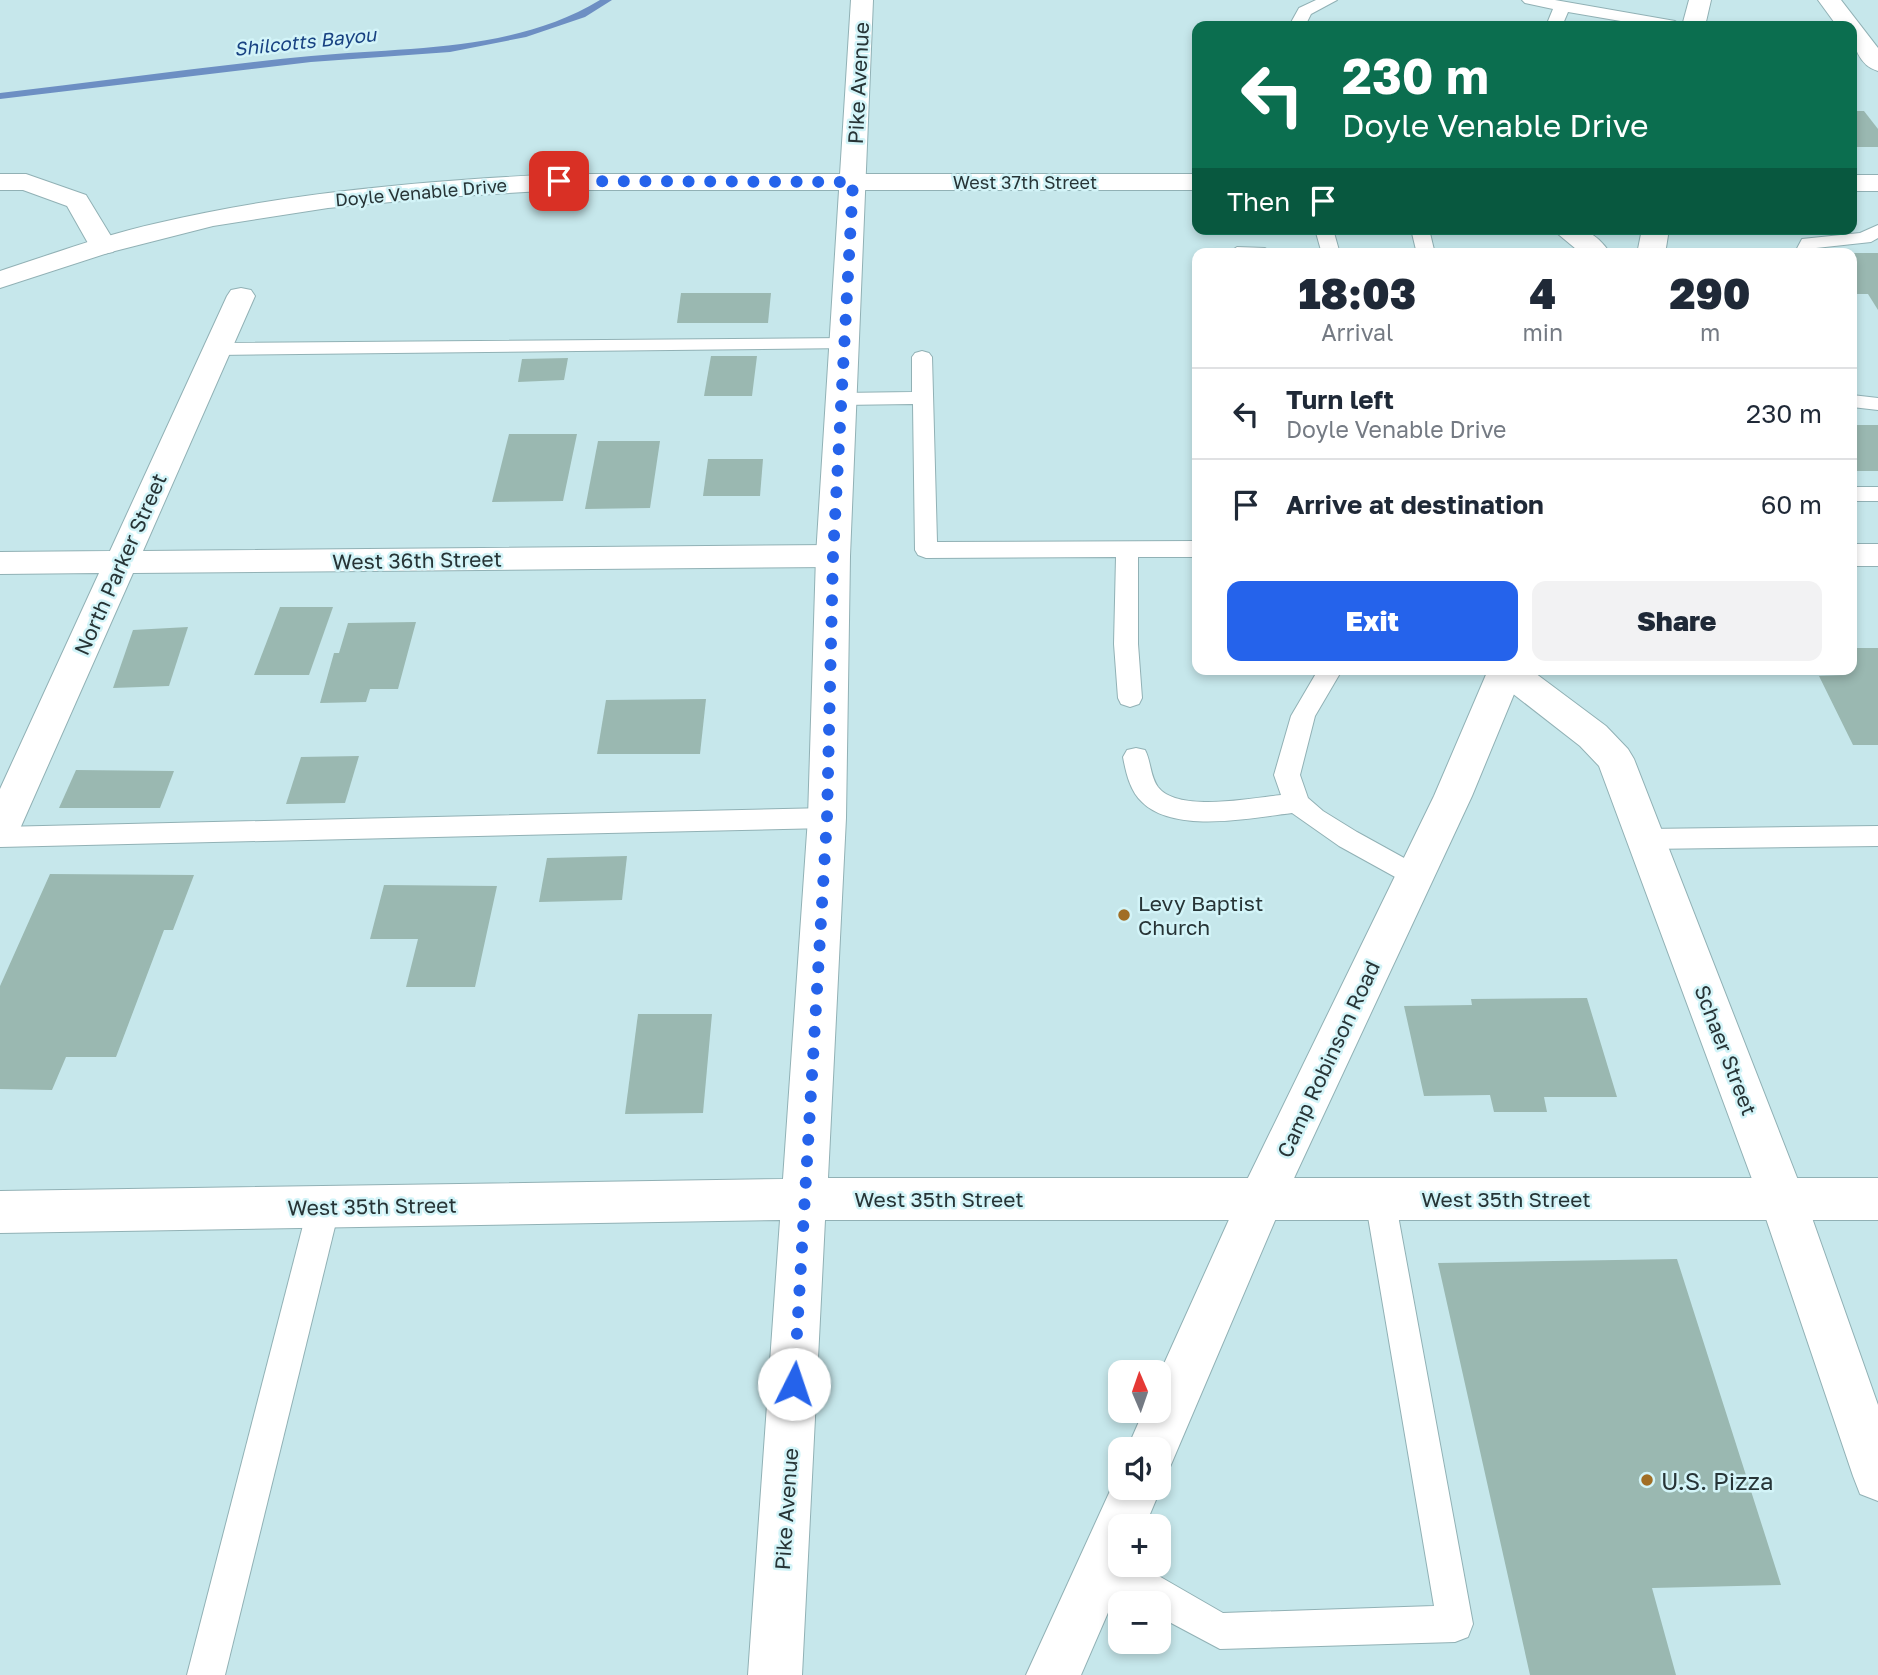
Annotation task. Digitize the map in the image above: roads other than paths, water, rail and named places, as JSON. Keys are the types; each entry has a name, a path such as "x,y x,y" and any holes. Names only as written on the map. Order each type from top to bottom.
{"street":[{"name":"Pike Avenue","path":"775,1675 806,1199 827,818 833,556 862,0"},
{"path":"1695,21 1700,0"},
{"path":"1829,0 1845,21"},
{"path":"1857,37 1878,64"},
{"name":"Doyle Venable Drive","path":"0,280 103,246 201,222 295,205 476,186 559,181 853,182"},
{"path":"0,182 26,182 77,201 103,246"},
{"name":"West 37th Street","path":"853,182 1192,182"},
{"path":"1575,235 1591,248"},
{"name":"North Parker Street","path":"0,831 241,296"},
{"path":"1857,555 1878,555"},
{"name":"West 36th Street","path":"0,563 833,556"},
{"name":"Camp Robinson Road","path":"1157,1437 1261,1199 1453,796 1504,675"},
{"name":"Schaer Street","path":"1513,675 1593,736 1615,759 1782,1198 1878,1476"},
{"name":"West 35th Street","path":"0,1212 806,1199 1878,1199"},
{"path":"1053,1675 1131,1500"}],"lane":[{"path":"1300,21 1305,11 1329,0"},
{"path":"1530,0 1647,21"},
{"path":"1556,21 1562,6"},
{"path":"1806,248 1809,243 1864,238 1878,232"},
{"path":"217,349 845,344"},
{"path":"922,357 926,550 1192,549"},
{"path":"841,399 923,398"},
{"path":"1857,402 1878,404"},
{"path":"1857,494 1878,494"},
{"path":"1127,550 1126,644 1130,698"},
{"path":"1327,675 1303,716 1287,775 1297,803 1314,818 1415,876"},
{"path":"1136,757 1141,779 1151,797 1169,808 1201,811 1297,803"},
{"path":"0,837 827,818"},
{"path":"1646,839 1878,836"},
{"path":"1102,1564 1220,1630 1455,1624 1380,1199"},
{"path":"206,1675 324,1206"}],"waterway":[{"name":"Shilcotts Bayou","path":"0,96 311,59 450,49 523,35 582,15 607,0"}],"place":[{"name":"Levy Baptist Church","path":"1124,915"},
{"name":"U.S. Pizza","path":"1647,1480"}]}
